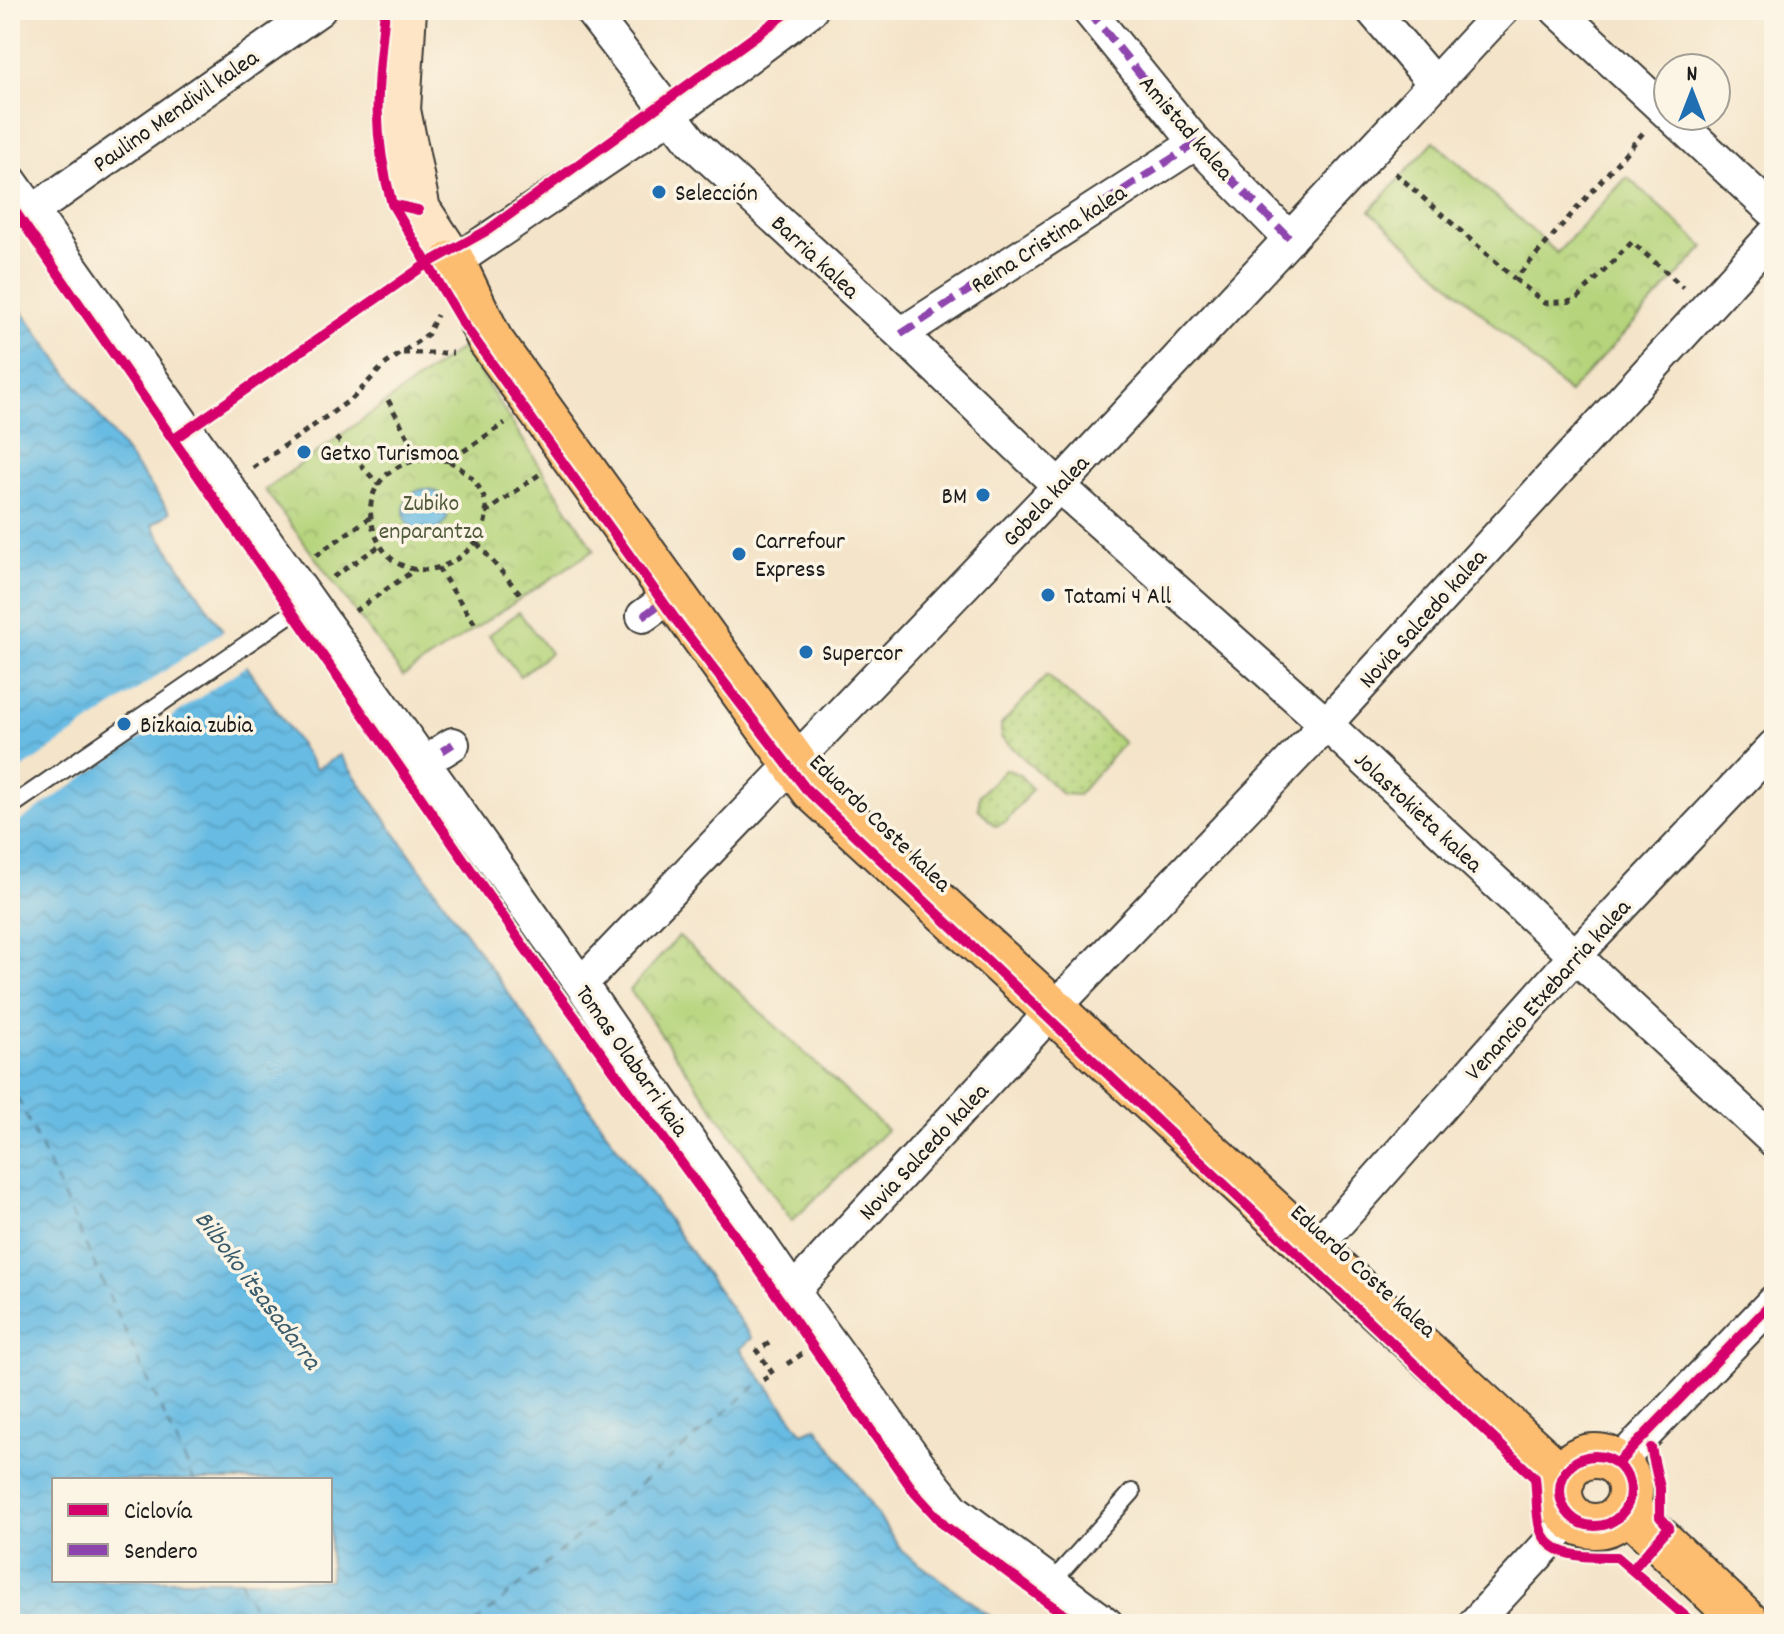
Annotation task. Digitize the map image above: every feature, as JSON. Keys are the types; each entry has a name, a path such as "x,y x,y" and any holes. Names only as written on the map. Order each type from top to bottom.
{"main road":[{"name":"Eduardo Coste kalea","path":"453,263 490,340 571,453 657,606 799,759 1059,1004 1594,1492 1748,1624"},
{"name":"Eduardo Coste kalea","path":"453,263 507,330 799,759"},
{"name":"Eduardo Coste kalea","path":"1059,1004 1326,1236 1594,1492"},
{"path":"1594,1492 1718,1624"}],"street":[{"name":"Paulino Mendivil kalea","path":"33,211 319,10"},
{"path":"404,10 398,110 400,124 418,210 453,263 669,115 811,10"},
{"name":"Barria kalea","path":"590,10 692,142 901,334 1059,486"},
{"name":"Amistad kalea","path":"1088,10 1196,143 1290,239"},
{"path":"1372,10 1434,83"},
{"name":"Gobela kalea","path":"581,984 1059,486 1503,10"},
{"path":"1557,10 1652,101"},
{"path":"1685,132 1774,212"},
{"name":"Reina Cristina kalea","path":"901,334 1196,143"},
{"name":"Tomas Olabarri kaia","path":"10,180 201,454 581,984 793,1291 954,1510 1107,1624"},
{"name":"Novia Salcedo kalea","path":"793,1291 1059,1004 1326,724 1774,234"},
{"name":"Jolastokieta kalea","path":"1059,486 1326,724 1774,1141"},
{"name":"Venancio Etxebarria kalea","path":"1326,1236 1575,956 1774,746"},
{"path":"1474,1624 1774,1301"}],"lane":[{"path":"10,807 308,602"},
{"path":"1052,1582 1132,1492"}],"path":[{"path":"1515,279 1652,122"},
{"path":"1370,151 1545,303 1575,301 1632,242 1706,308"},
{"path":"245,473 353,398 402,353 428,334 439,310"},
{"path":"402,353 464,353"},
{"path":"388,400 419,458"},
{"path":"449,461 534,402"},
{"path":"336,438 379,485"},
{"path":"485,513 571,453"},
{"path":"419,458 449,461 475,481 485,513 477,543 464,557 438,568 417,569 403,564 381,545 371,517 379,485 394,467 419,458"},
{"path":"312,557 371,517"},
{"path":"477,543 523,597"},
{"path":"333,577 381,545"},
{"path":"438,568 477,627"},
{"path":"352,613 417,569"},
{"path":"763,1380 773,1374 757,1351 771,1342"}],"green space":[{"path":"1434,141 1557,253 1627,177 1704,247 1569,393 1370,211"},
{"name":"Zubiko enparantza","path":"463,347 594,550 403,676 265,490"},
{"path":"519,612 550,653 520,676 489,635"},
{"path":"1047,675 1124,743 1078,795 1062,794 1001,737 1001,725"},
{"path":"1006,769 1020,775 1032,789 1006,822 995,826 978,809 980,794"},
{"path":"679,936 887,1130 792,1221 630,990"}],"water":[{"name":"Bilboko itsasadarra","path":"10,295 170,512 152,525 316,769 340,755 752,1338 740,1349 803,1433 817,1427 903,1552 1001,1624 10,1624"},
{"path":"426,489 442,495 448,511 442,527 426,533 410,527 404,511 410,495"}],"pier":[{"name":"Bizkaia zubia","path":"226,629 250,663 10,828 10,777"}],"ferry route":[{"path":"10,1081 193,1478"},
{"path":"474,1624 763,1380"},
{"path":"241,1582 261,1624"}],"marked path":[{"path":"1088,10 1196,143 1290,239"},
{"path":"901,334 1196,143"},
{"path":"643,616 669,598"},
{"path":"442,751 453,744"}],"cycle path":[{"path":"385,10 378,85 381,153 392,204 418,210"},
{"path":"174,439 425,265 488,230 791,10"},
{"path":"10,204 536,964 743,1247 915,1493 945,1526 1077,1624"},
{"path":"392,204 462,322 673,616 806,789 1535,1478 1540,1528 1553,1546 1572,1554 1617,1557 1694,1624"},
{"path":"1617,1464 1774,1301"},
{"path":"1632,1570 1669,1527 1660,1517 1660,1488 1651,1448"},
{"path":"1595,1456 1614,1462 1624,1472 1630,1491 1624,1510 1614,1520 1595,1526 1576,1520 1566,1510 1560,1491 1566,1472 1576,1462 1595,1456"}],"place":[{"name":"Selección","path":"659,192"},
{"name":"Getxo Turismoa","path":"304,452"},
{"name":"BM","path":"983,495"},
{"name":"Carrefour Express","path":"739,554"},
{"name":"Tatami 4 All","path":"1048,595"},
{"name":"Supercor","path":"806,652"},
{"name":"Bizkaia zubia","path":"124,724"}]}
